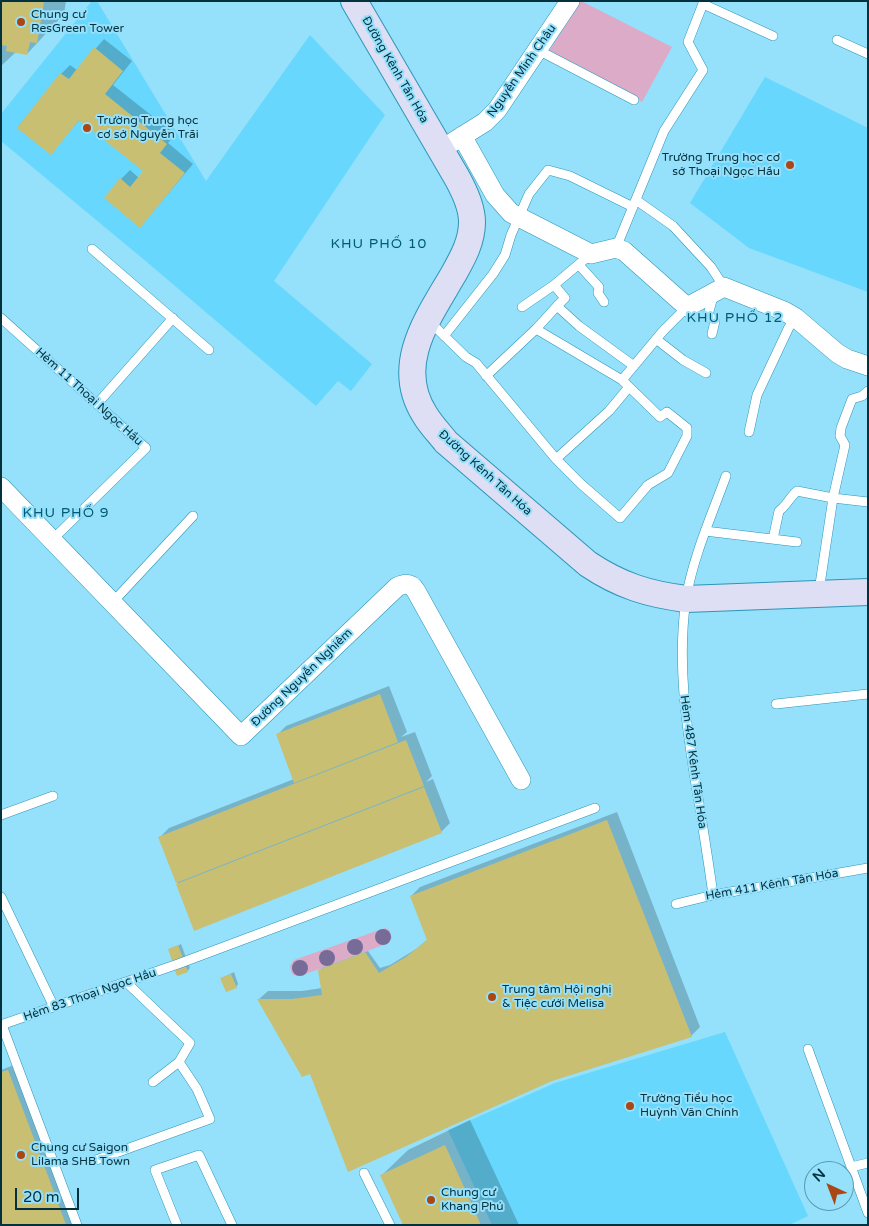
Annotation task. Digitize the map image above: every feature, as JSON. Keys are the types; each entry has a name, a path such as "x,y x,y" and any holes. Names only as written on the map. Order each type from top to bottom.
{"street":[{"name":"Đường Kênh Tân Hóa","path":"354,1 451,142 467,198 472,222 467,250 435,327 414,348 413,383 417,400 424,414 446,442 588,564 626,586 686,599 868,592"},
{"name":"Nguyễn Minh Châu","path":"451,142 491,117 570,1"},
{"path":"451,142 500,202 518,218 585,260 616,248 624,251 687,308 719,290 784,311 796,318 837,353 847,359 868,366"},
{"name":"Đường Nguyễn Nghiêm","path":"1,487 241,736 397,587 405,584 410,585 416,591 521,780"}],"lane":[{"path":"616,248 664,131 703,70 688,42 703,3 773,36"},
{"path":"837,40 868,54"},
{"path":"538,50 634,100"},
{"path":"536,329 622,380 660,417 667,412 687,428 686,436 668,473 648,485 620,518 556,459 476,363 466,358 435,327 493,274 505,255 529,194 548,170 570,176 634,203 673,226 711,267 719,290 708,315 715,321 712,334"},
{"path":"92,249 210,350"},
{"path":"522,307 554,285 585,260 599,287 598,293 604,302"},
{"path":"486,376 566,298 554,285"},
{"path":"557,306 579,326 634,366"},
{"path":"622,380 656,339 687,308"},
{"name":"Hẻm 11 Thoại Ngọc Hầu","path":"1,318 146,448 52,540"},
{"path":"97,404 173,318"},
{"path":"749,432 757,395 789,327 796,318"},
{"path":"656,339 683,360 706,373"},
{"path":"556,459 609,412 629,387"},
{"path":"818,594 833,498 845,445 840,436 841,428 852,399 862,396 868,391"},
{"name":"Hẻm 487 Kênh Tân Hóa","path":"714,895 685,721 682,679 682,636 686,599 693,568 726,476"},
{"path":"773,539 779,511 797,491 868,502"},
{"path":"112,603 193,516"},
{"path":"705,531 796,542"},
{"path":"776,704 868,694"},
{"path":"1,815 53,796"},
{"name":"Hẻm 83 Thoại Ngọc Hầu","path":"2,1025 178,964 595,808"},
{"name":"Hẻm 411 Kênh Tân Hóa","path":"676,904 714,895 868,868"},
{"path":"1,897 54,1007"},
{"path":"126,982 190,1042 178,1062 153,1082"},
{"path":"2,1025 78,1225"},
{"path":"808,1049 849,1161"},
{"path":"96,1160 210,1119 197,1089 178,1062"},
{"path":"177,1225 155,1170 199,1155 232,1225"},
{"path":"854,1166 868,1163"},
{"path":"364,1173 390,1225"},
{"path":"854,1175 868,1212"}],"shaded area":[{"path":"92,1 97,1 206,181 310,35 385,115 274,281 372,364 351,391 338,381 316,406 1,141 1,114"},
{"path":"581,1 672,47 642,102 549,51"},
{"name":"Trường Trung học cơ sở Thoại Ngọc Hầu","path":"765,77 868,128 868,292 749,248 690,203"},
{"path":"385,928 389,930 392,938 386,944 300,976 292,974 290,966 294,960"},
{"name":"Trường Tiểu học Huỳnh Văn Chính","path":"725,1032 804,1207 804,1211 808,1216 789,1225 492,1225 448,1130 555,1083"}],"building":[{"name":"Chung cư ResGreen Tower","path":"1,1 44,2 37,43 30,42 27,55 6,51 7,46 1,45"},
{"path":"94,47 123,71 105,94 167,144 160,153 185,173 140,228 104,198 120,178 130,187 143,171 79,120 51,155 17,128 60,73 69,79"},
{"path":"380,694 398,742 294,783 276,734"},
{"path":"406,740 424,786 176,883 158,837"},
{"path":"424,787 442,833 194,931 176,884"},
{"name":"Trung tâm Hội nghị & Tiệc cưới Melisa","path":"607,820 692,1037 552,1081 348,1172 310,1074 302,1077 257,999 292,999 322,995 318,970 365,952 379,973 406,957 427,940 410,896"},
{"path":"178,945 188,972 177,976 168,949"},
{"path":"231,974 237,988 226,992 220,978"},
{"name":"Chung cư Saigon Lilama SHB Town","path":"8,1070 66,1225 1,1225 1,1072"},
{"name":"Chung cư Khang Phú","path":"445,1145 481,1225 403,1225 380,1175"}],"place":[{"name":"Chung cư ResGreen Tower","path":"21,22"},
{"name":"Trường Trung học cơ sở Nguyễn Trãi","path":"87,128"},
{"name":"Trường Trung học cơ sở Thoại Ngọc Hầu","path":"790,165"},
{"name":"Trung tâm Hội nghị & Tiệc cưới Melisa","path":"492,997"},
{"name":"Trường Tiểu học Huỳnh Văn Chính","path":"630,1106"},
{"name":"Chung cư Saigon Lilama SHB Town","path":"21,1155"},
{"name":"Chung cư Khang Phú","path":"431,1200"}],"district":[{"name":"KHU PHỐ 10","path":"379,244"},
{"name":"KHU PHỐ 12","path":"735,318"},
{"name":"KHU PHỐ 9","path":"66,513"}]}
